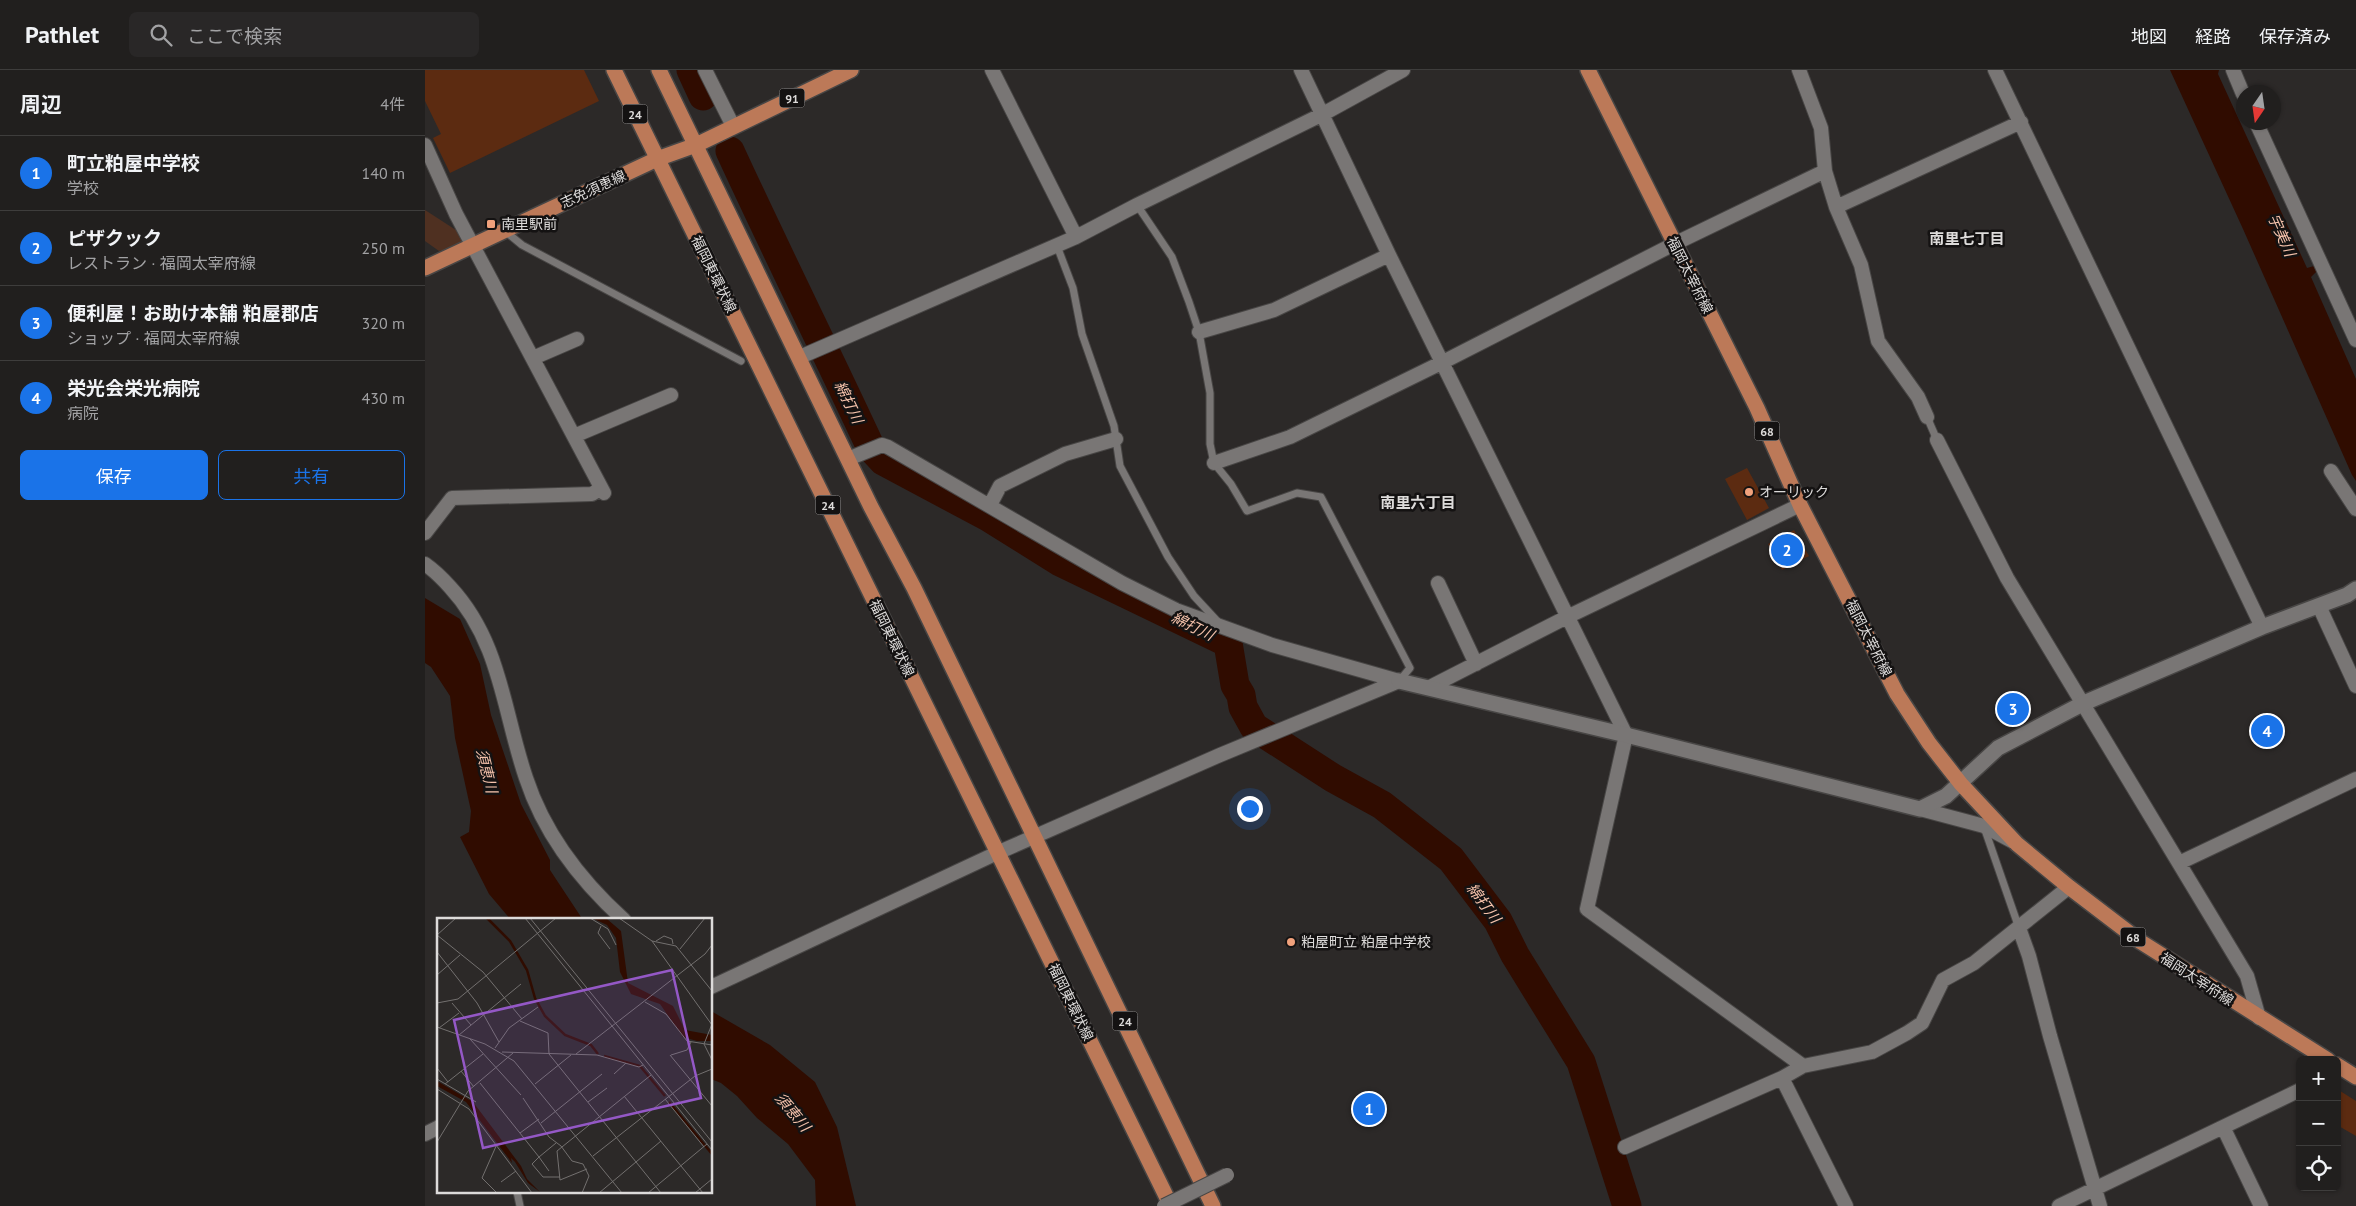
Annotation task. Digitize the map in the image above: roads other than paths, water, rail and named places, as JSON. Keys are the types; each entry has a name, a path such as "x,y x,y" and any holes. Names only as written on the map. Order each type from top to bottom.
{"main road":[{"name":"福岡東環状線","path":"614,70 1171,1206"},
{"name":"24","path":"659,70 702,142 871,507 914,588 1213,1206"},
{"name":"91","path":"702,142 851,70"},
{"name":"福岡太宰府線","path":"1588,70 1757,408 1800,505 1897,694 1929,743 1961,784 2017,844 2069,887 2141,942 2321,1056"},
{"name":"志免須恵線","path":"425,268 657,159 702,142"},
{"path":"2341,1069 2356,1077"}],"street":[{"path":"705,70 733,126"},
{"path":"992,70 1076,237"},
{"path":"1301,70 1389,255 1626,735 1587,910 1803,1066"},
{"path":"800,357 1076,237 1323,114 1403,70"},
{"path":"1799,70 1821,128 1825,172 1836,207 1861,265 1878,341 1918,397 1927,417"},
{"path":"1995,70 2263,627"},
{"path":"2235,72 2240,85"},
{"path":"1836,207 2021,122"},
{"path":"2260,130 2356,340"},
{"path":"425,145 456,214 602,491 592,494 452,498 425,533"},
{"path":"1214,463 1290,437 1443,362 1674,244 1825,172"},
{"path":"1199,332 1274,310 1389,255"},
{"path":"533,358 577,339"},
{"path":"573,436 671,395"},
{"path":"990,505 1000,486 1065,454 1116,439"},
{"path":"1937,440 2007,578 2247,976 2259,1018"},
{"path":"848,459 882,445 990,505 1122,583 1176,610 1225,629 1399,681 1626,735 1984,826 2017,844"},
{"path":"2331,471 2356,509"},
{"path":"1428,688 1800,505"},
{"path":"425,564 435,570 460,597 480,626 500,678 525,778 540,814 557,843 583,876 622,918"},
{"path":"1438,583 1476,664"},
{"path":"1920,809 1946,796 1998,748 2083,704 2263,627 2347,595 2356,589"},
{"path":"2319,606 2356,686"},
{"path":"713,985 997,853 1258,739 1399,681"},
{"path":"2179,863 2356,779"},
{"path":"1625,1147 1782,1078 1803,1066 1872,1052 1907,1033 1922,1023 1943,980 1974,963 2069,887"},
{"path":"2019,928 2029,956 2050,1036 2100,1206"},
{"path":"1782,1078 1846,1206"},
{"path":"2059,1206 2296,1092"},
{"path":"425,1134 437,1128"},
{"path":"2223,1128 2261,1206"},
{"path":"1163,1206 1227,1175"}],"lane":[{"path":"1137,205 1172,257 1199,332 1210,393 1210,444 1214,463 1231,484 1247,511 1297,493 1321,496 1410,668 1399,681"},
{"path":"505,231 522,245 741,360"},
{"path":"1057,246 1073,288 1082,334 1114,426 1121,466 1168,557 1194,596 1225,629"},
{"path":"1927,417 1937,440"},
{"path":"1984,826 2019,928"}],"water":[{"name":"宇美川","path":"2170,70 2219,70 2218,74 2236,113 2236,130 2244,130 2307,268 2314,266 2317,271 2311,277 2356,379 2356,481 2352,475"},
{"name":"須恵川","path":"425,598 460,619 480,664 491,715 521,804 550,860 550,870 582,918 509,918 489,894 460,837 469,832 471,811 455,738 450,696 431,667 425,663"},
{"name":"須恵川","path":"713,1012 770,1045 815,1082 837,1127 856,1206 816,1206 815,1180 788,1144 757,1118 737,1096 721,1083 713,1080"}],"waterway":[{"name":"綿打川","path":"691,70 703,96"},
{"name":"綿打川","path":"730,151 871,448 883,461 988,517 1060,562 1228,643 1235,685 1241,695 1243,707 1254,727 1333,778 1382,805 1451,859 1498,921 1515,955 1581,1062 1627,1206"}],"place":[{"name":"南里駅前","path":"491,224"},
{"name":"オーリック","path":"1749,492"},
{"name":"ピザクック","path":"1787,550"},
{"name":"便利屋！お助け本舗 粕屋郡店","path":"2013,709"},
{"name":"栄光会栄光病院","path":"2267,731"},
{"name":"粕屋町立 粕屋中学校","path":"1291,942"},
{"name":"町立粕屋中学校","path":"1369,1109"}],"district":[{"name":"南里七丁目","path":"1967,238"},
{"name":"南里六丁目","path":"1418,502"}]}
